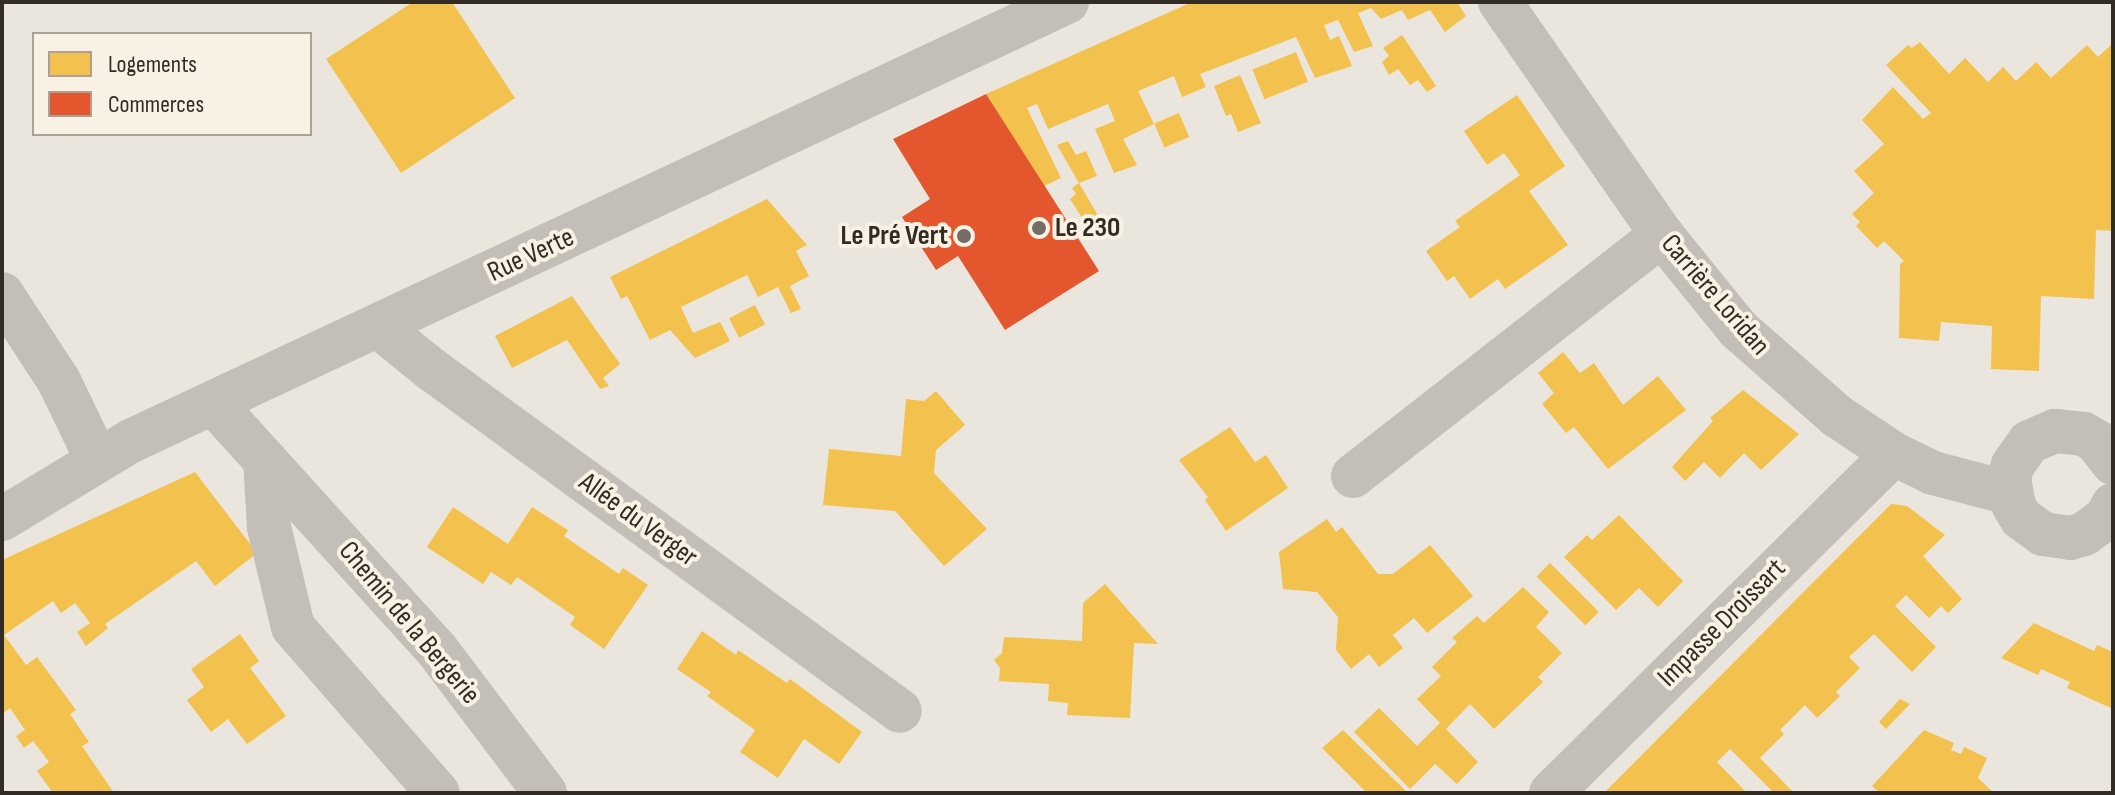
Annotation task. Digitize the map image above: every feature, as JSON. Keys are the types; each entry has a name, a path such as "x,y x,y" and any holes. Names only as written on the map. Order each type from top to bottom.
{"street":[{"name":"Rue Verte","path":"2,519 97,460 1067,2"},
{"name":"Carrière Loridan","path":"1500,2 1662,235 1738,329 1772,362 1837,416 1894,454 1933,473 2010,493"},
{"path":"1353,476 1662,235"},
{"path":"2,294 59,381 97,460"},
{"name":"Allée du Verger","path":"379,327 431,369 900,711"},
{"name":"Chemin de la Bergerie","path":"214,404 437,650 545,793"},
{"path":"2113,463 2096,441 2084,434 2070,430 2042,434 2029,442 2013,465 2010,493 2021,518 2043,534 2056,538 2084,534 2106,518 2113,505"},
{"name":"Impasse Droissart","path":"1551,793 1894,454"},
{"path":"265,460 269,527 293,627 438,793"}],"building: Logements":[{"path":"413,2 452,2 515,98 401,173 326,59"},
{"path":"1192,2 1457,2 1466,16 1445,32 1430,10 1408,20 1402,10 1381,19 1371,8 1358,13 1373,46 1354,52 1338,20 1324,25 1330,40 1339,36 1352,66 1315,78 1296,37 1200,74 1206,87 1182,97 1174,76 1138,91 1154,124 1123,139 1137,165 1114,173 1095,129 1115,121 1108,104 1048,129 1037,104 1027,108 1061,178 1044,186 986,94"},
{"path":"1402,35 1436,86 1427,92 1418,80 1410,85 1398,69 1389,75 1382,62 1389,56 1383,48"},
{"path":"1920,42 1949,74 1965,58 1988,82 2003,67 2016,81 2036,62 2051,78 2087,45 2098,57 2113,43 2113,231 2096,230 2094,299 2041,296 2039,371 1991,369 1992,326 1941,322 1939,341 1899,338 1900,264 1904,261 1884,241 1877,248 1856,226 1860,222 1852,214 1874,193 1854,171 1884,144 1862,120 1893,87 1923,119 1931,113 1886,65 1908,45 1912,48"},
{"path":"1296,52 1308,82 1264,99 1252,70"},
{"path":"1240,75 1261,123 1238,132 1231,114 1226,116 1214,86"},
{"path":"1517,95 1565,166 1529,191 1568,245 1505,289 1498,279 1470,299 1454,276 1447,281 1426,251 1460,227 1455,221 1520,175 1504,153 1487,165 1464,131"},
{"path":"1179,113 1189,137 1164,147 1154,124"},
{"path":"1068,141 1076,155 1086,151 1097,176 1079,183 1057,145"},
{"path":"1079,183 1107,231 1095,238 1070,199 1076,194 1072,188"},
{"path":"767,199 807,245 796,251 809,276 790,286 801,309 791,313 778,287 758,297 747,275 681,307 693,333 720,322 730,341 695,358 670,330 650,340 627,296 621,299 610,277"},
{"path":"572,296 620,364 603,378 609,386 600,389 567,340 512,368 495,336"},
{"path":"755,305 765,325 739,338 729,318"},
{"path":"1563,352 1580,373 1594,363 1623,405 1658,376 1686,410 1608,469 1574,427 1566,433 1542,404 1554,393 1538,373"},
{"path":"1743,390 1799,434 1761,470 1744,453 1720,478 1704,462 1685,481 1672,467 1713,421 1710,418"},
{"path":"936,391 965,425 936,450 934,473 987,529 944,566 895,511 823,505 829,449 901,456 906,399 924,401"},
{"path":"1230,427 1255,462 1266,455 1288,488 1226,531 1205,500 1208,497 1179,460"},
{"path":"195,472 257,553 215,586 196,561 105,624 108,628 86,646 77,632 90,623 75,603 61,613 53,601 4,635 26,665 37,657 76,710 70,714 89,742 82,746 114,793 53,793 37,771 49,762 33,741 24,748 16,736 25,730 10,708 2,714 2,560"},
{"path":"1891,504 1907,506 1945,535 1923,556 1962,599 1948,613 1941,606 1929,618 1906,595 1895,606 1936,647 1912,672 1874,634 1849,657 1860,668 1836,692 1840,696 1817,718 1805,705 1780,730 1784,734 1760,758 1794,793 1774,793 1730,749 1717,762 1747,793 1604,793"},
{"path":"453,507 508,544 532,507 568,530 564,536 619,574 623,568 648,585 604,649 570,625 575,617 517,577 511,585 491,572 483,584 427,547"},
{"path":"1619,515 1683,581 1658,607 1639,588 1616,610 1564,557 1587,535 1592,540"},
{"path":"1327,519 1336,532 1342,527 1378,574 1393,574 1430,545 1473,596 1427,633 1414,618 1393,635 1403,648 1379,667 1369,654 1351,669 1336,650 1338,617 1317,592 1283,589 1279,552"},
{"path":"1550,563 1599,612 1585,625 1537,576"},
{"path":"1105,584 1158,644 1134,643 1130,718 1067,715 1068,703 1048,701 1049,684 999,681 1000,668 994,660 1002,653 1004,637 1082,641 1083,603"},
{"path":"1523,587 1549,612 1536,627 1562,653 1538,677 1543,682 1494,729 1470,704 1446,729 1478,762 1457,784 1435,764 1410,789 1354,732 1379,708 1417,746 1440,723 1417,699 1441,676 1432,667 1457,642 1452,638 1477,616 1484,623"},
{"path":"2034,623 2094,651 2097,645 2113,652 2113,709 2067,688 2070,682 2041,669 2038,675 2001,658"},
{"path":"702,631 736,655 738,650 787,683 790,679 862,732 839,764 804,739 778,778 740,752 755,730 707,696 711,692 677,669"},
{"path":"240,634 259,661 250,668 286,716 247,744 228,719 211,732 187,700 204,687 191,669"},
{"path":"1900,699 1910,704 1886,729 1879,722"},
{"path":"1343,730 1408,793 1367,793 1322,748"},
{"path":"1924,730 1954,743 1951,750 1961,754 1964,747 1987,758 1978,778 1994,793 1880,793 1872,786"}],"building: Commerces":[{"path":"986,94 1099,271 1005,330 958,256 936,270 902,217 930,199 893,139"}],"place":[{"name":"Le 230","path":"1039,228"},
{"name":"Le Pré Vert","path":"964,236"}]}
